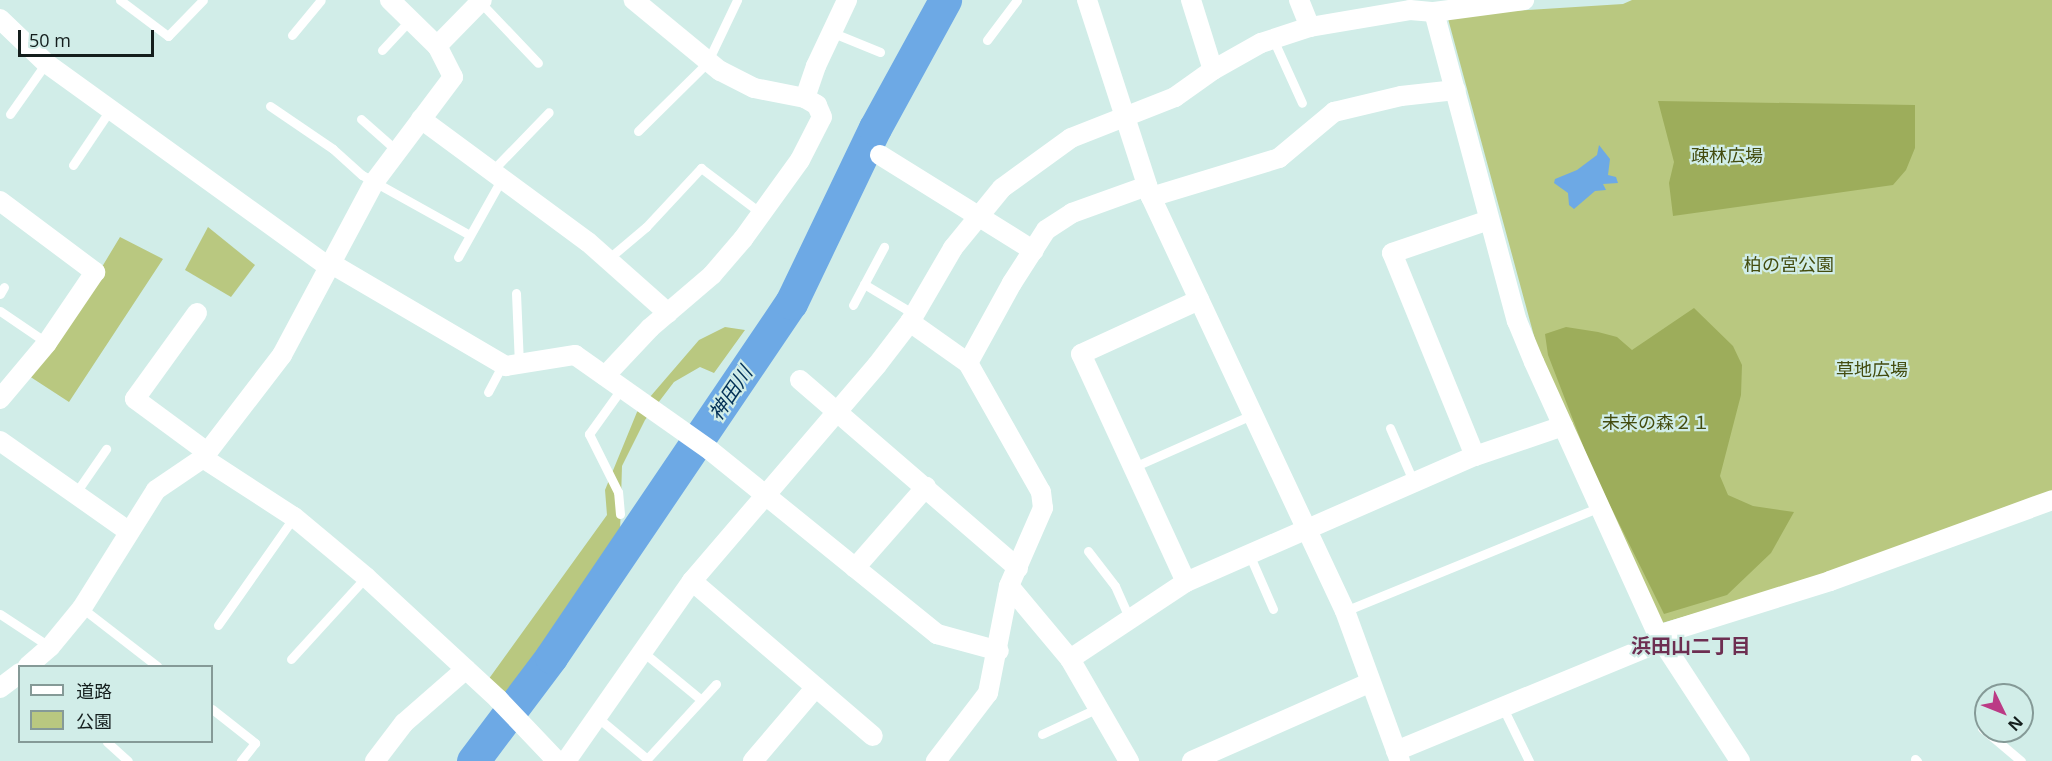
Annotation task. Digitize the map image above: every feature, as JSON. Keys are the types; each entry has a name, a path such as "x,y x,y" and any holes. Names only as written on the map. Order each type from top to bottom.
{"street":[{"path":"29,665 50,647 81,608 156,490 205,455 282,355 375,181 396,150 453,77 437,46 390,0"},
{"path":"605,376 668,313 712,275 762,214 800,160 822,117 817,105 805,98 754,88 707,63 634,0"},
{"path":"805,98 831,32 847,0"},
{"path":"1088,0 1124,120 1149,191 1345,611 1369,683 1398,756 1661,638 1830,581 2052,500"},
{"path":"1191,0 1213,70"},
{"path":"1299,0 1311,27"},
{"path":"566,761 692,581 837,411 912,318 976,215 1002,188 1071,138 1124,120 1175,98 1213,70 1273,39 1311,27 1408,5 1434,12 1524,0"},
{"path":"437,46 481,1"},
{"path":"1434,12 1517,321 1661,638 1740,761"},
{"path":"0,19 46,63 110,110 230,208 329,267 337,267 511,364 575,355 707,448 937,634 999,651"},
{"path":"969,363 1046,230 1072,213 1279,158 1334,112 1401,96 1456,90"},
{"path":"421,119 608,259 668,313"},
{"path":"880,154 1034,251"},
{"path":"0,201 94,272 47,343 0,399"},
{"path":"1474,456 1392,253 1489,220"},
{"path":"1186,582 1136,466 1081,354 1199,300"},
{"path":"197,313 135,399 205,455 294,518 366,577 498,699 557,761"},
{"path":"912,318 969,363 1041,492 1043,508 1037,529 1009,586 999,651 988,693 936,761"},
{"path":"800,380 1018,568"},
{"path":"1070,659 1186,582 1306,527 1474,456 1563,426"},
{"path":"0,441 128,531"},
{"path":"855,568 926,487"},
{"path":"692,581 873,736"},
{"path":"1009,586 1070,659 1129,761"},
{"path":"375,761 404,723 466,669"},
{"path":"0,688 18,675"},
{"path":"1192,761 1369,683"},
{"path":"753,761 816,687"}],"lane":[{"path":"120,0 168,36 202,0"},
{"path":"292,35 321,0"},
{"path":"638,131 707,63 736,0"},
{"path":"987,40 1017,0"},
{"path":"481,1 538,63"},
{"path":"382,50 410,20"},
{"path":"831,32 880,52"},
{"path":"1273,39 1302,103"},
{"path":"10,114 46,63"},
{"path":"270,106 375,181 468,234"},
{"path":"72,165 110,110"},
{"path":"458,256 496,176 549,112"},
{"path":"361,119 396,150"},
{"path":"608,259 646,227 701,168 762,214"},
{"path":"854,305 884,247"},
{"path":"864,284 912,318"},
{"path":"488,392 511,364 516,293"},
{"path":"0,311 47,343"},
{"path":"620,514 618,492 589,434 622,388"},
{"path":"1136,466 1254,414"},
{"path":"1390,428 1414,483"},
{"path":"75,494 106,449"},
{"path":"1345,611 1600,507"},
{"path":"218,625 294,518"},
{"path":"1088,551 1116,586 1130,618"},
{"path":"1249,554 1273,609"},
{"path":"291,659 366,577"},
{"path":"81,608 156,665"},
{"path":"0,614 50,647"},
{"path":"643,652 699,699"},
{"path":"597,717 647,759 699,699 716,684"},
{"path":"1042,734 1098,708"},
{"path":"1503,708 1529,761"},
{"path":"213,710 255,743 241,761"},
{"path":"108,743 128,761"},
{"path":"1999,743 2021,761"}],"green space":[{"name":"柏の宮公園","path":"1632,0 2052,0 2052,495 1832,574 1662,623 1537,347 1447,15 1623,4"},
{"name":"疎林広場","path":"1658,101 1915,105 1915,148 1906,170 1893,185 1673,216 1669,183 1674,162"},
{"path":"208,227 255,265 231,297 185,270"},
{"path":"120,237 163,259 69,402 29,376 64,330"},
{"name":"未来の森２１","path":"1694,308 1733,346 1742,365 1741,395 1720,476 1728,495 1753,506 1794,512 1771,553 1727,595 1664,614 1592,469 1548,355 1545,334 1566,327 1598,332 1617,337 1632,350"},
{"path":"725,327 745,330 714,373 700,367 674,382 645,420 622,466 620,533 505,697 488,680 607,515 605,490 637,412 699,340"}],"water":[{"path":"1599,145 1610,159 1608,175 1616,177 1618,183 1603,184 1606,190 1595,191 1574,209 1569,205 1568,193 1554,183 1555,179 1577,170 1597,155"}],"waterway":[{"name":"神田川","path":"473,761 551,657 791,303 875,128 945,0"}],"district":[{"name":"浜田山二丁目","path":"1691,645"}],"park label":[{"name":"草地広場","path":"1872,369"}]}
